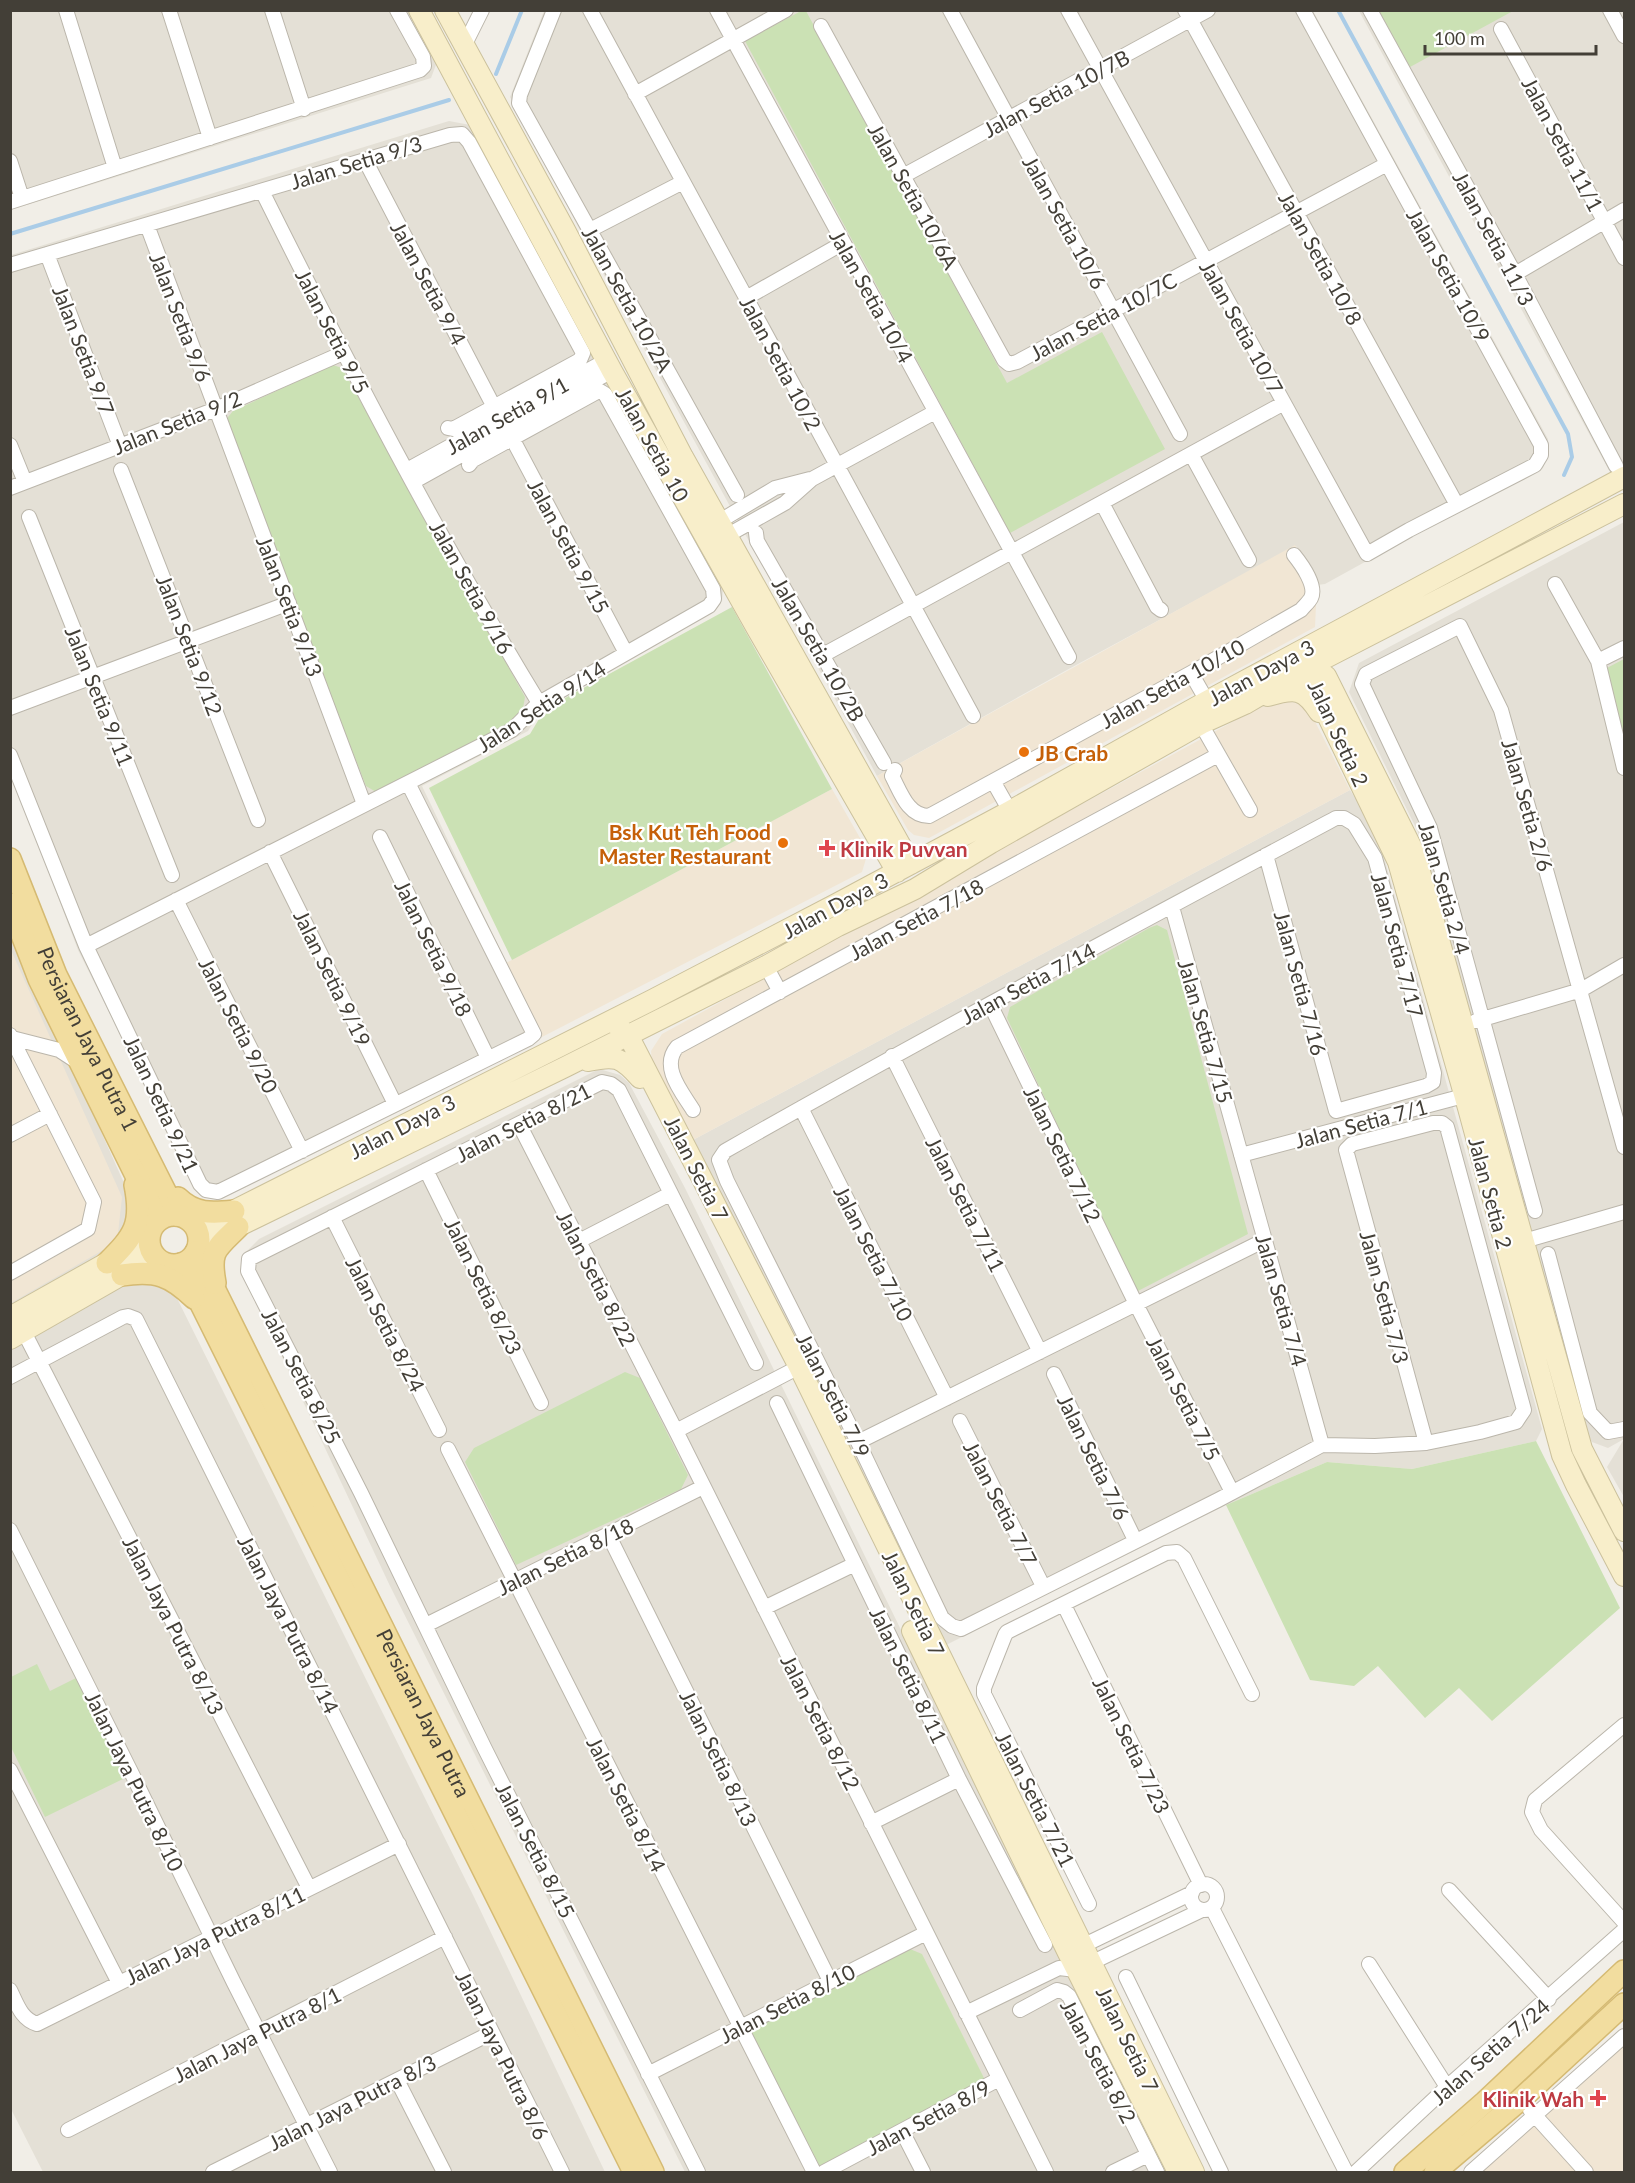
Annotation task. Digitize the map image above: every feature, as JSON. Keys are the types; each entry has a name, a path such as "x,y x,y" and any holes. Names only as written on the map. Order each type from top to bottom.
{"main road":[{"name":"Persiaran Jaya Putra 1","path":"10,859 56,975 155,1171 167,1231"},
{"name":"Persiaran Jaya Putra 1","path":"10,904 39,980 130,1163 167,1231"},
{"path":"130,1163 139,1206 137,1224 115,1269 162,1275 210,1301 213,1258 236,1219 191,1208 181,1201 155,1171"},
{"name":"Persiaran Jaya Putra 1","path":"167,1231 198,1234 192,1254"},
{"path":"167,1231 165,1263 192,1254"},
{"name":"Persiaran Jaya Putra","path":"192,1254 210,1301 634,2172"},
{"name":"Persiaran Jaya Putra","path":"210,1301 653,2172"},
{"path":"1405,2172 1485,2102 1624,1971"},
{"path":"1435,2172 1528,2107 1624,2004"},
{"path":"1519,2070 1517,2087 1528,2107"},
{"path":"1485,2102 1503,2098 1528,2107"}],"street":[{"path":"66,10 115,168"},
{"path":"169,10 210,138"},
{"path":"272,10 304,109"},
{"path":"10,161 16,200 420,70 424,66 423,57 397,10"},
{"name":"Jalan Setia 10","path":"419,10 660,456 757,629 878,822"},
{"name":"Jalan Setia 10","path":"445,10 565,230 683,457 905,871"},
{"name":"Jalan Setia 10/2A","path":"554,10 520,95 519,103 737,495"},
{"name":"Jalan Setia 10/2","path":"590,10 973,716"},
{"name":"Jalan Setia 10/4","path":"717,10 1069,657"},
{"path":"635,94 786,10"},
{"name":"Jalan Setia 10/6","path":"950,10 1180,434"},
{"name":"Jalan Setia 10/7","path":"1068,10 1367,554 1457,505"},
{"name":"Jalan Setia 10/7B","path":"903,176 1100,69 1188,15 1208,10"},
{"name":"Jalan Setia 10/9","path":"1303,10 1541,446 1541,455 1535,465 1457,505"},
{"name":"Jalan Setia 11/3","path":"1370,10 1620,471"},
{"path":"1610,10 1624,36"},
{"path":"464,46 480,12"},
{"name":"Jalan Setia 10/8","path":"1188,15 1457,505"},
{"name":"Jalan Setia 10/6A","path":"821,26 1004,360 1009,364"},
{"name":"Jalan Setia 11/1","path":"1502,29 1624,258"},
{"name":"Jalan Setia 9/3","path":"10,265 450,135 462,134 470,142 583,353 580,360 494,406"},
{"name":"Jalan Setia 9/4","path":"364,160 494,406"},
{"name":"Jalan Setia 10/7C","path":"1009,364 1017,362 1114,311 1387,164"},
{"path":"590,230 683,182"},
{"name":"Jalan Setia 9/5","path":"262,190 343,353 410,476"},
{"path":"1515,274 1624,210"},
{"name":"Jalan Setia 9/6","path":"147,225 216,409"},
{"path":"746,298 843,243"},
{"name":"Jalan Setia 9/7","path":"47,254 120,446"},
{"path":"580,262 612,333 616,346 612,364 631,374 663,432 683,457"},
{"name":"Jalan Setia 9/2","path":"10,488 216,409 343,353"},
{"name":"Jalan Setia 9/1","path":"410,476 612,364"},
{"name":"Jalan Setia 9/14","path":"86,946 512,730 539,703 709,606 714,599 713,589 605,394 600,391 512,438"},
{"path":"823,656 1284,403"},
{"path":"448,428 453,429 494,406"},
{"name":"Jalan Setia 9/13","path":"216,409 364,804"},
{"path":"757,629 758,621 753,606 722,546 723,528 775,488 812,479 935,412"},
{"path":"469,465 473,460 512,438"},
{"name":"Jalan Setia 9/15","path":"512,438 626,653"},
{"path":"10,445 25,482"},
{"path":"1191,454 1249,560"},
{"path":"660,456 670,461 681,472 709,520 723,528"},
{"name":"Jalan Setia 9/12","path":"121,470 258,820"},
{"name":"Jalan Daya 3","path":"192,1254 236,1219 573,1039 905,871 956,839 1416,588 1620,471"},
{"name":"Jalan Setia 9/16","path":"410,476 491,625 539,703"},
{"path":"1102,503 1157,607 1161,610"},
{"name":"Jalan Daya 3","path":"15,1329 115,1269 167,1231 212,1221 236,1219 565,1067 623,1034 680,1009 766,966 838,926 915,889 991,843 1201,724 1245,704 1310,666 1624,504"},
{"name":"Jalan Setia 9/11","path":"29,517 172,875"},
{"name":"Jalan Setia 10/2B","path":"756,533 758,541 823,656 889,767"},
{"name":"Jalan Setia 10/10","path":"889,767 912,811 920,816 929,816 1191,674 1301,610 1311,599 1313,590 1294,555"},
{"path":"1555,584 1598,661 1624,768"},
{"path":"1191,674 1207,701 1218,700 1282,665 1294,662 1310,666 1318,652 1326,645 1399,603 1416,588"},
{"path":"10,708 289,603"},
{"path":"1365,771 1339,682 1340,670 1344,662 1426,607"},
{"name":"Jalan Setia 2/6","path":"1460,626 1501,710 1624,1147"},
{"name":"Jalan Setia 2/4","path":"1460,626 1366,674 1362,684 1430,828 1534,1211"},
{"path":"1598,661 1624,648"},
{"name":"Jalan Setia 2","path":"1310,666 1311,682 1415,854 1462,1026 1473,1094"},
{"path":"1245,704 1278,693 1298,691 1309,696 1365,771"},
{"path":"1201,724 1250,810"},
{"path":"10,755 86,946"},
{"name":"Jalan Setia 7/18","path":"693,1110 671,1071 672,1052 682,1043 1218,755"},
{"name":"Jalan Setia 2","path":"1365,771 1398,862 1473,1094 1515,1244 1582,1449 1624,1532"},
{"path":"993,781 1010,811"},
{"name":"Jalan Setia 9/21","path":"86,946 200,1184 206,1190 218,1192 488,1058 534,1034 408,783"},
{"name":"Jalan Setia 7/14","path":"719,1160 725,1151 892,1056 1336,818 1344,818"},
{"name":"Jalan Setia 7/17","path":"1336,1111 1426,1086 1433,1082 1434,1073 1374,858 1354,824 1344,818"},
{"path":"878,822 909,845 926,850 956,839"},
{"path":"836,904 869,882 876,873 879,858 878,822"},
{"name":"Jalan Setia 9/18","path":"380,837 488,1058"},
{"path":"838,926 897,888 905,871 917,877 972,849 991,843"},
{"name":"Jalan Setia 9/19","path":"270,852 395,1104"},
{"name":"Jalan Setia 7/16","path":"1266,855 1336,1111"},
{"name":"Jalan Setia 9/20","path":"176,900 302,1151"},
{"name":"Jalan Setia 7/15","path":"1172,907 1241,1155"},
{"path":"1462,1026 1581,990 1624,965"},
{"path":"766,966 780,992"},
{"path":"573,1039 587,1038 612,1028 623,1034 625,1021 644,1010 652,1000"},
{"name":"Jalan Setia 7/12","path":"990,1004 1136,1304"},
{"path":"565,1067 607,1057 626,1063 644,1075 649,1041 659,1027 680,1009"},
{"name":"Jalan Setia 7","path":"623,1034 989,1758 1076,1960 1178,2172"},
{"path":"11,1037 59,1050 81,1064"},
{"path":"10,1272 88,1229 94,1202 11,1037"},
{"name":"Jalan Setia 7/11","path":"892,1056 1041,1352"},
{"name":"Jalan Setia 8/21","path":"249,1259 602,1082 611,1084 619,1090 756,1363"},
{"name":"Jalan Setia 7/1","path":"1241,1155 1473,1094"},
{"name":"Jalan Setia 7/10","path":"801,1108 947,1398"},
{"path":"10,1135 50,1114"},
{"name":"Jalan Setia 7/3","path":"1433,1123 1442,1123 1448,1127 1524,1410 1516,1422 1426,1443 1346,1150 1352,1144 1433,1123"},
{"name":"Jalan Setia 8/22","path":"519,1124 676,1431"},
{"name":"Jalan Setia 7/4","path":"1241,1155 1322,1445"},
{"name":"Jalan Setia 7/9","path":"719,1160 726,1180 858,1442 942,1618 960,1629 1043,1586"},
{"name":"Jalan Setia 8/23","path":"426,1170 541,1403"},
{"path":"579,1241 670,1194"},
{"path":"1515,1244 1624,1212"},
{"name":"Jalan Setia 8/24","path":"332,1217 439,1431"},
{"path":"858,1442 1265,1240"},
{"name":"Jalan Setia 2","path":"1515,1244 1562,1455 1618,1560 1624,1576"},
{"path":"1548,1254 1590,1413 1608,1432 1622,1430"},
{"name":"Jalan Setia 8/25","path":"249,1259 248,1271 426,1625"},
{"name":"Jalan Setia 7/5","path":"1136,1304 1232,1492"},
{"name":"Jalan Jaya Putra 8/14","path":"39,1362 85,1336 128,1316 136,1319 445,1937"},
{"path":"10,1377 39,1362 15,1329"},
{"name":"Jalan Jaya Putra 8/13","path":"39,1362 309,1888"},
{"path":"676,1431 794,1370"},
{"name":"Jalan Setia 7/6","path":"1054,1374 1135,1540"},
{"name":"Jalan Setia 8/11","path":"777,1403 959,1779 1045,1945"},
{"name":"Jalan Setia 7/7","path":"960,1421 1043,1586"},
{"name":"Jalan Setia 8/12","path":"676,1431 1046,2172"},
{"path":"1043,1586 1322,1445 1375,1446 1426,1443"},
{"name":"Jalan Setia 8/14","path":"448,1449 814,2172"},
{"name":"Jalan Setia 8/18","path":"426,1625 703,1487"},
{"name":"Jalan Jaya Putra 8/10","path":"10,1530 330,2172"},
{"name":"Jalan Setia 8/13","path":"608,1534 830,1981"},
{"path":"1064,1605 1166,1553 1177,1552 1184,1558 1252,1694"},
{"path":"764,1608 855,1564"},
{"name":"Jalan Setia 7/21","path":"1064,1605 1007,1632 984,1688 984,1694 1089,1904"},
{"name":"Jalan Setia 7/23","path":"1064,1605 1196,1889"},
{"name":"Jalan Setia 8/15","path":"426,1625 485,1749 698,2172"},
{"path":"1624,1725 1535,1800 1532,1812 1541,1830 1624,1922"},
{"path":"10,1770 119,1983"},
{"path":"871,1823 959,1779"},
{"name":"Jalan Jaya Putra 8/11","path":"10,1990 22,2015 30,2022 37,2024 399,1844"},
{"path":"966,2013 1076,1960 1121,1948 1207,1909 1217,1901 1217,1893 1209,1885 1196,1889 1112,1931 1076,1960"},
{"path":"1196,1889 1195,1905 1207,1909 1346,2172"},
{"path":"1449,1890 1549,1999"},
{"name":"Jalan Setia 7/24","path":"1356,2172 1624,1930"},
{"path":"1112,1931 1121,1948"},
{"name":"Jalan Setia 8/10","path":"648,2074 926,1932"},
{"name":"Jalan Jaya Putra 8/1","path":"68,2130 445,1937"},
{"name":"Jalan Jaya Putra 8/6","path":"445,1937 562,2172"},
{"name":"Jalan Setia 7","path":"1076,1960 1194,2172"},
{"path":"1369,1964 1448,2087"},
{"path":"1126,1977 1221,2172"},
{"name":"Jalan Setia 8/2","path":"1020,2010 1057,1990 1069,1996 1157,2172"},
{"name":"Jalan Jaya Putra 8/3","path":"213,2172 491,2032"},
{"path":"1471,2172 1528,2107 1624,2036"},
{"name":"Jalan Setia 8/9","path":"824,2172 999,2079"},
{"path":"397,2080 444,2172"},
{"path":"1528,2107 1586,2172"},
{"path":"902,2131 923,2172"},
{"path":"1113,2172 1148,2155"}],"shaded area":[{"path":"11,11 408,11 437,62 431,78 11,210"},
{"path":"544,11 1313,11 1548,439 1548,454 1543,468 1470,504 1325,584 1317,585 1296,546 877,776 593,255 510,97"},
{"path":"1359,11 1623,11 1624,468 1611,474"},
{"path":"449,121 470,125 723,589 722,601 716,609 543,707 528,731 422,786 542,1037 217,1198 206,1198 196,1187 78,950 11,773 11,255"},
{"path":"1624,522 1624,1439 1608,1448 1592,1442 1587,1435 1418,832 1349,692 1359,663"},
{"path":"1295,545 1317,585 1315,627 929,838 914,835 908,830 877,776"},
{"path":"1276,698 1307,706 1350,790 691,1141 652,1063 651,1051 662,1034"},
{"path":"832,789 868,852 862,872 542,1037 506,963"},
{"path":"1350,790 1377,832 1542,1429 1536,1441 1412,1469 1327,1462 1226,1505 940,1648 691,1141"},
{"path":"10,928 162,1268 474,1897 605,2172 43,2172 11,2109"},
{"path":"10,948 122,1197 117,1242 11,1303"},
{"path":"599,1069 620,1075 629,1083 685,1188 1098,2033 1169,2172 685,2172 390,1586 242,1272 244,1254 259,1239"},
{"path":"1624,1439 1624,1497 1607,1467"},
{"path":"1624,2041 1624,2172 1478,2172"}],"green space":[{"path":"801,11 806,11 1007,383 1102,332 1165,449 1010,533 745,41"},
{"path":"1379,11 1513,11 1410,67"},
{"path":"333,365 342,368 525,697 522,714 516,722 376,792 366,786 224,422 233,411"},
{"path":"732,607 832,789 512,960 429,788 530,734 545,709"},
{"path":"1624,659 1624,745 1605,669"},
{"path":"1157,925 1167,930 1248,1234 1136,1292 1007,1018 1010,1007"},
{"path":"625,1372 640,1378 688,1475 681,1489 516,1565 465,1462 474,1448"},
{"path":"1536,1441 1620,1608 1492,1721 1459,1688 1425,1718 1378,1666 1354,1686 1310,1680 1226,1505 1327,1462 1412,1469"},
{"path":"37,1664 50,1691 76,1678 125,1778 45,1817 11,1747 11,1677"},
{"path":"910,1949 922,1954 986,2082 821,2169 750,2031"}],"waterway":[{"path":"496,74 522,10"},
{"path":"1338,10 1568,434 1572,457 1564,475"},
{"path":"10,234 449,100"}],"place":[{"name":"JB Crab","path":"1024,752"},
{"name":"Bsk Kut Teh Food Master Restaurant","path":"783,843"},
{"name":"Klinik Puvvan","path":"827,848"},
{"name":"Klinik Wah","path":"1598,2098"}]}
